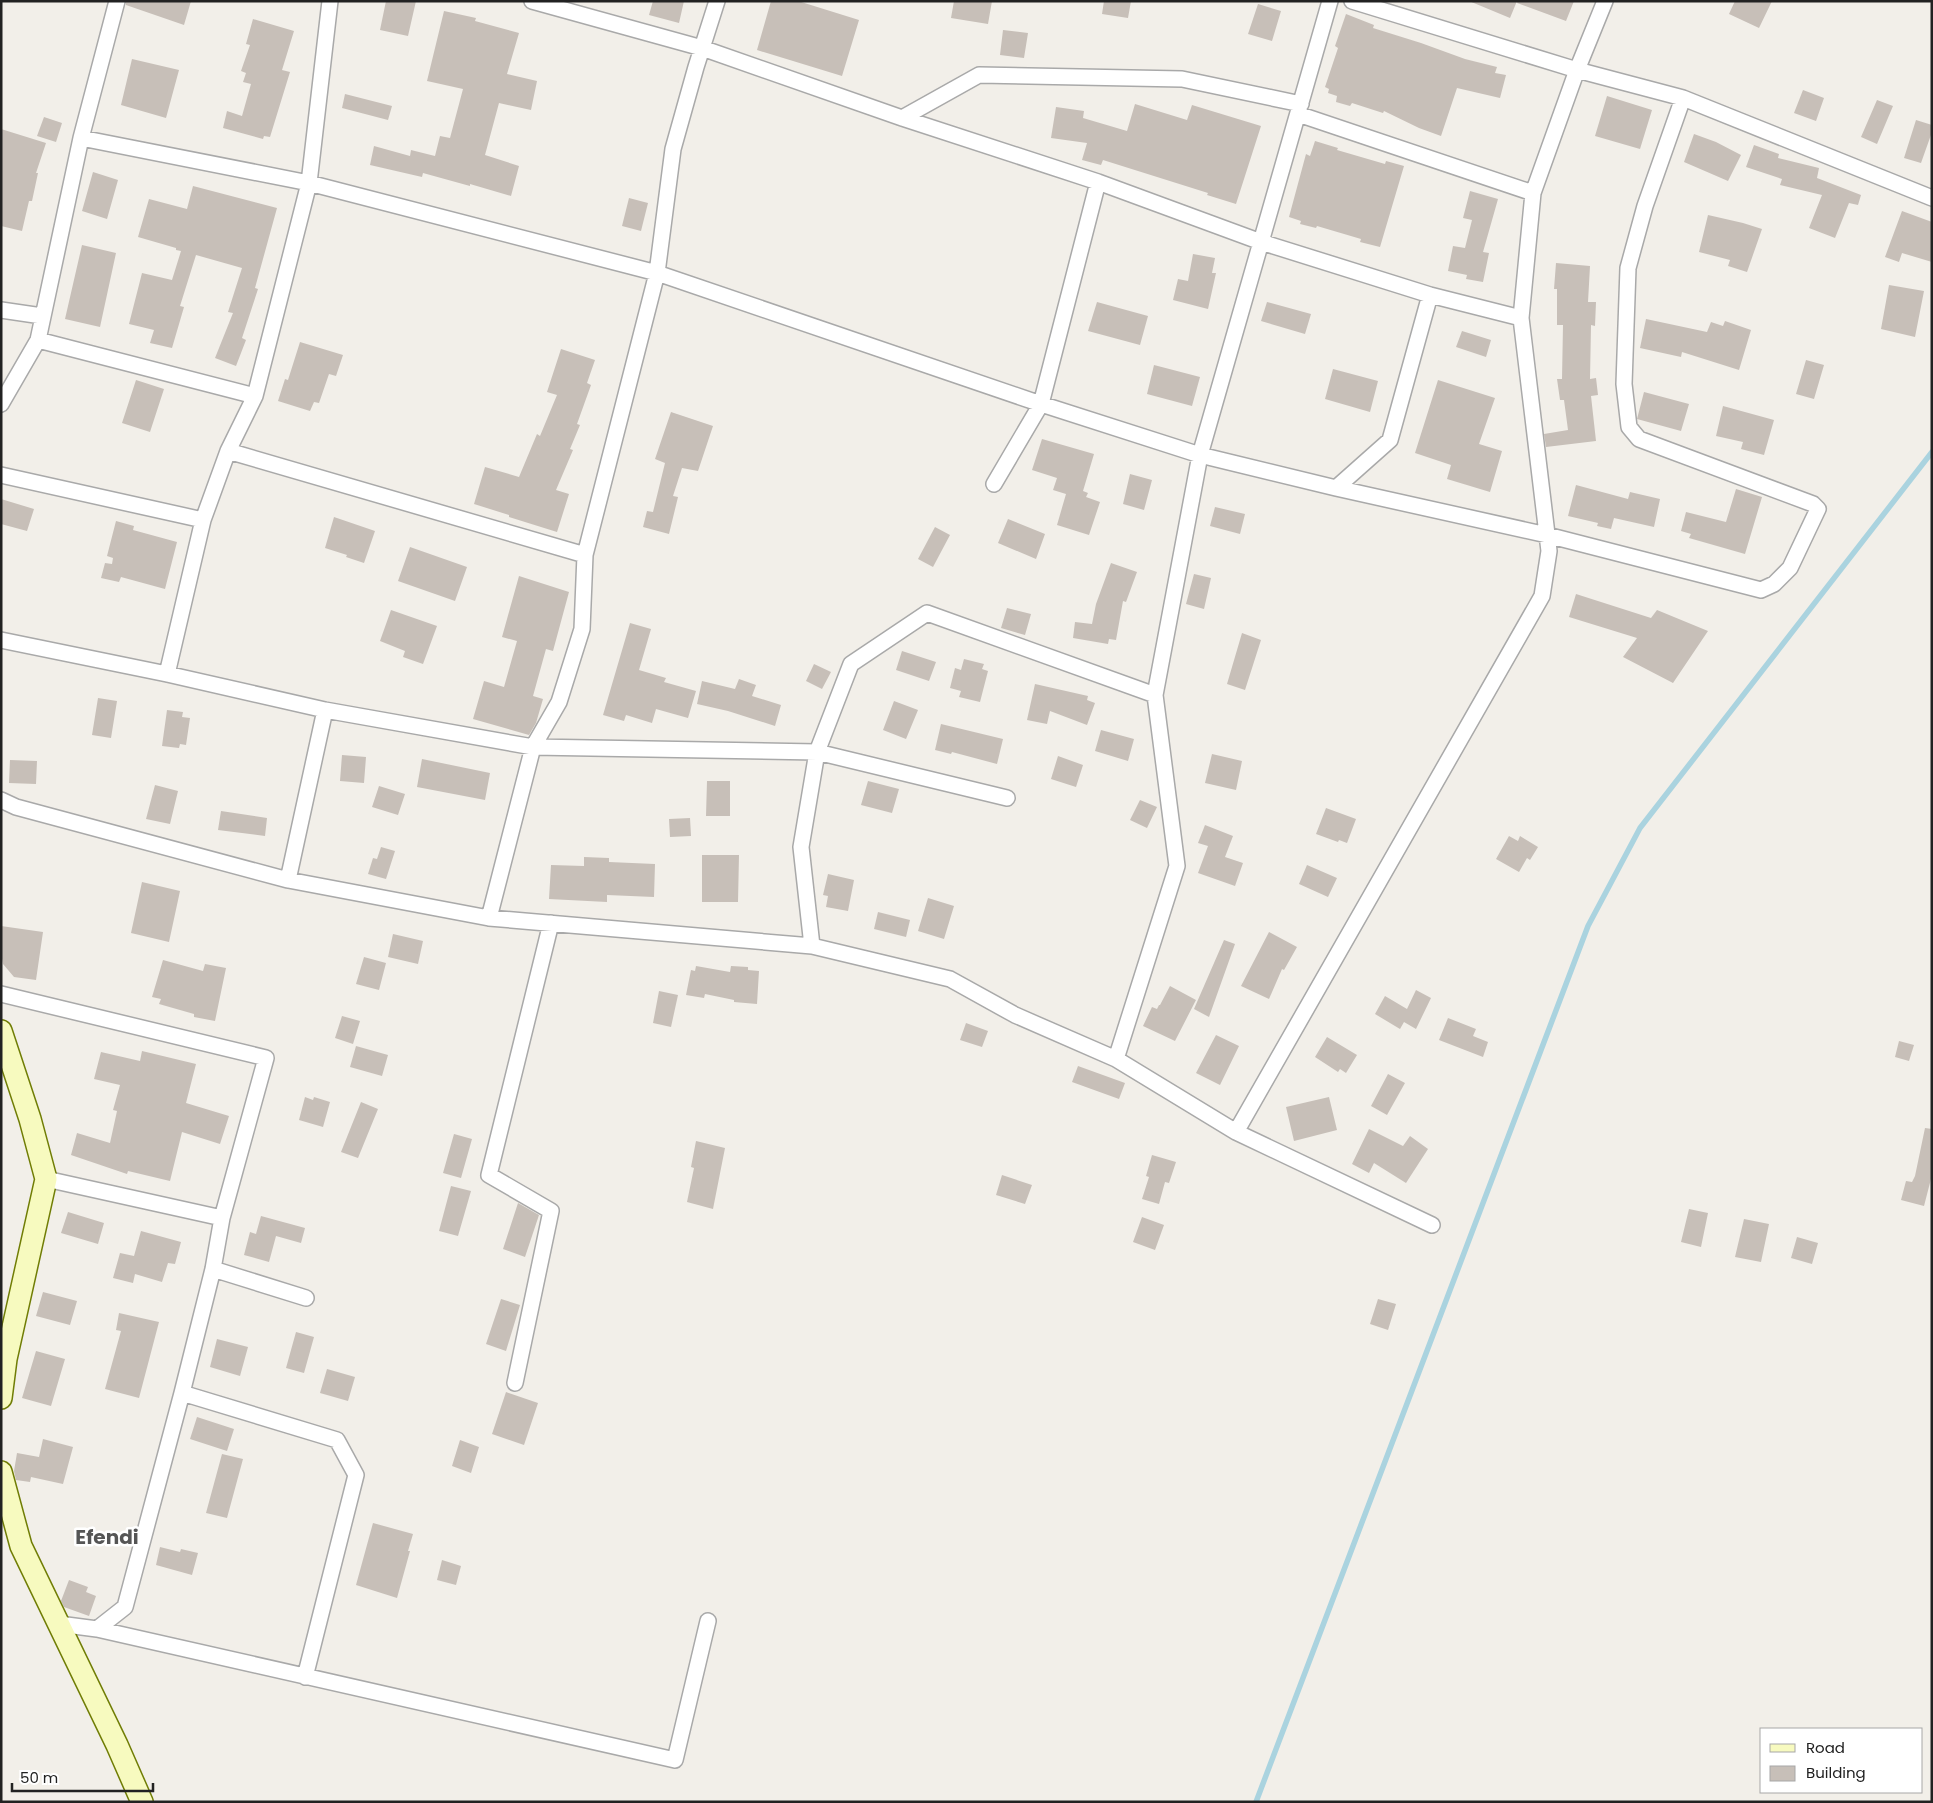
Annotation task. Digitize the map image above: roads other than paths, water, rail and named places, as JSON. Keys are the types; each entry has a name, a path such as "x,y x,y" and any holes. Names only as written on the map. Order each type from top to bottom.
{"street":[{"path":"1,404 38,340 81,138 117,1"},
{"path":"167,674 204,520 228,451 255,396 309,183 330,1"},
{"path":"532,1 702,48 902,118 1098,182 1261,242 1430,295 1522,318"},
{"path":"489,918 534,747 559,702 582,629 585,556 657,273 673,149 717,1"},
{"path":"1116,1059 1178,866 1155,695 1200,455 1330,1"},
{"path":"1352,1 1576,70 1683,98 1932,198"},
{"path":"1236,1132 1542,596 1549,551 1522,318 1534,193 1576,70 1605,1"},
{"path":"902,118 979,75 1182,79 1299,109 1534,193"},
{"path":"81,138 309,183 657,273 1041,404 1200,455 1336,488 1547,535 1761,590 1774,584 1790,568 1818,509 1813,504 1640,439 1629,428 1624,384 1628,268 1645,206 1683,98"},
{"path":"994,484 1041,404 1098,182"},
{"path":"1336,488 1390,440 1430,295"},
{"path":"1,310 42,316"},
{"path":"38,340 255,396"},
{"path":"228,451 585,556"},
{"path":"1,475 204,520"},
{"path":"812,946 801,847 817,752 851,664 927,613 1155,695"},
{"path":"1,640 167,674 325,710 534,747 817,752 1007,798"},
{"path":"288,880 325,710"},
{"path":"1,800 25,810 288,880 489,918 812,946 950,979 1015,1015 1116,1059 1236,1132 1432,1225"},
{"path":"515,1383 551,1211 489,1175 551,923"},
{"path":"1,994 266,1058 222,1218 213,1269 125,1607 97,1629"},
{"path":"1,1031 30,1119 46,1179 6,1360 1,1398"},
{"path":"46,1179 222,1218"},
{"path":"213,1269 306,1298"},
{"path":"182,1393 337,1440 356,1475 305,1677"},
{"path":"1,1472 21,1546 117,1745 142,1802"},
{"path":"58,1624 97,1629 675,1760 708,1621"}],"waterway":[{"path":"1256,1802 1588,926 1640,828 1932,452"}],"district":[{"name":"Efendi","path":"107,1537"}]}
